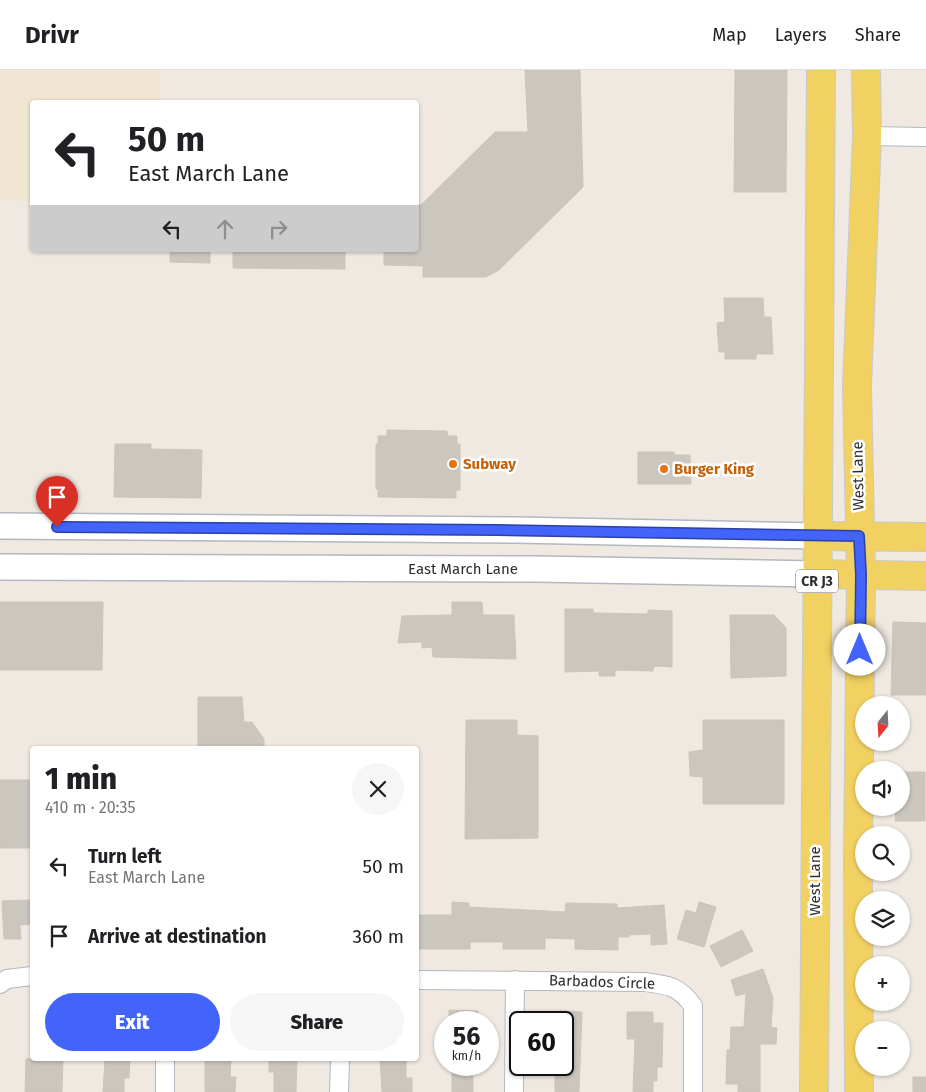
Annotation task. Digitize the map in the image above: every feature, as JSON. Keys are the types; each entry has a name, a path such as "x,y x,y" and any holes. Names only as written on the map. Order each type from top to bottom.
{"main road":[{"name":"West Lane","path":"814,1092 821,70"},
{"name":"West Lane","path":"859,1092 858,858 861,575 857,386 867,136 866,70"},
{"path":"0,526 497,530 926,537"},
{"name":"East March Lane","path":"0,567 535,569 926,576"}],"street":[{"path":"867,136 926,137"},
{"path":"0,984 7,979 30,976"},
{"name":"Barbados Circle","path":"419,980 645,982 668,985 685,994 693,1006 693,1092"},
{"path":"514,1092 515,980"},
{"path":"165,1061 165,1092"},
{"path":"339,1092 340,1061"}],"shaded area":[{"path":"0,70 160,70 160,100 30,100 30,201 0,200"}],"building":[{"path":"525,70 580,70 583,187 499,270 486,277 423,277 423,266 384,265 384,252 419,252 419,205 495,132 528,132"},
{"path":"735,70 787,70 786,192 734,192"},
{"path":"170,252 210,252 210,263 170,262"},
{"path":"233,252 345,252 345,269 233,268"},
{"path":"724,298 763,298 764,317 771,317 773,354 756,354 756,359 725,359 725,352 719,352 717,323 725,322"},
{"path":"387,430 447,431 448,436 457,436 457,444 460,444 460,490 456,490 456,498 378,497 378,489 376,489 376,444 378,444 378,436 387,436"},
{"path":"115,444 151,444 151,449 202,450 201,498 114,497"},
{"name":"Burger King","path":"638,452 674,452 674,455 690,455 691,484 638,484"},
{"path":"0,602 103,602 102,670 0,670"},
{"path":"452,602 482,602 483,615 514,615 516,659 433,657 432,647 422,648 422,642 398,643 402,616 452,615"},
{"path":"565,609 593,609 593,613 648,614 648,610 672,611 672,667 654,666 653,671 615,670 615,676 599,676 599,671 565,672"},
{"path":"730,615 774,615 786,628 786,676 731,678"},
{"path":"893,622 926,623 926,695 891,695"},
{"path":"198,697 242,697 244,722 252,722 264,739 264,746 198,746"},
{"path":"466,720 517,720 517,735 538,736 538,838 465,839"},
{"path":"703,720 784,720 784,804 703,804 703,777 690,776 689,752 703,750"},
{"path":"910,772 925,772 925,821 895,821 895,816 910,816"},
{"path":"0,780 30,780 30,848 0,848"},
{"path":"30,900 30,924 20,925 21,939 4,939 2,901"},
{"path":"452,902 469,903 469,907 565,912 566,903 617,904 617,908 664,905 667,944 651,945 651,934 618,937 618,950 575,949 575,939 545,938 545,949 503,949 503,942 470,942 470,949 419,949 419,915 452,915"},
{"path":"699,902 716,907 704,947 677,939 686,910 696,913"},
{"path":"742,930 753,951 721,967 710,946"},
{"path":"763,969 773,998 771,1027 777,1028 776,1044 760,1044 760,1092 738,1092 738,1084 726,1084 727,1050 730,1050 731,1027 744,1027 746,993 736,996 731,980"},
{"path":"574,1012 582,1012 579,1092 555,1092 555,1076 574,1076"},
{"path":"627,1012 653,1012 653,1023 663,1023 662,1067 657,1067 657,1081 653,1081 653,1092 633,1092 635,1039 627,1039"},
{"path":"26,1059 30,1059 30,1061 63,1061 62,1092 25,1092"},
{"path":"105,1061 130,1061 129,1078 124,1078 124,1092 103,1092"},
{"path":"205,1061 231,1061 230,1077 236,1077 235,1092 205,1092"},
{"path":"269,1061 297,1061 296,1092 274,1092 274,1072 269,1072"},
{"path":"380,1061 406,1061 406,1078 412,1078 412,1092 382,1092"},
{"path":"452,1076 473,1076 473,1092 452,1092"},
{"path":"913,1077 926,1077 926,1092 913,1092"}],"place":[{"name":"Subway","path":"453,464"},
{"name":"Burger King","path":"664,469"}],"route":[{"path":"57,527 497,530 859,536 861,575 860,650"}]}
